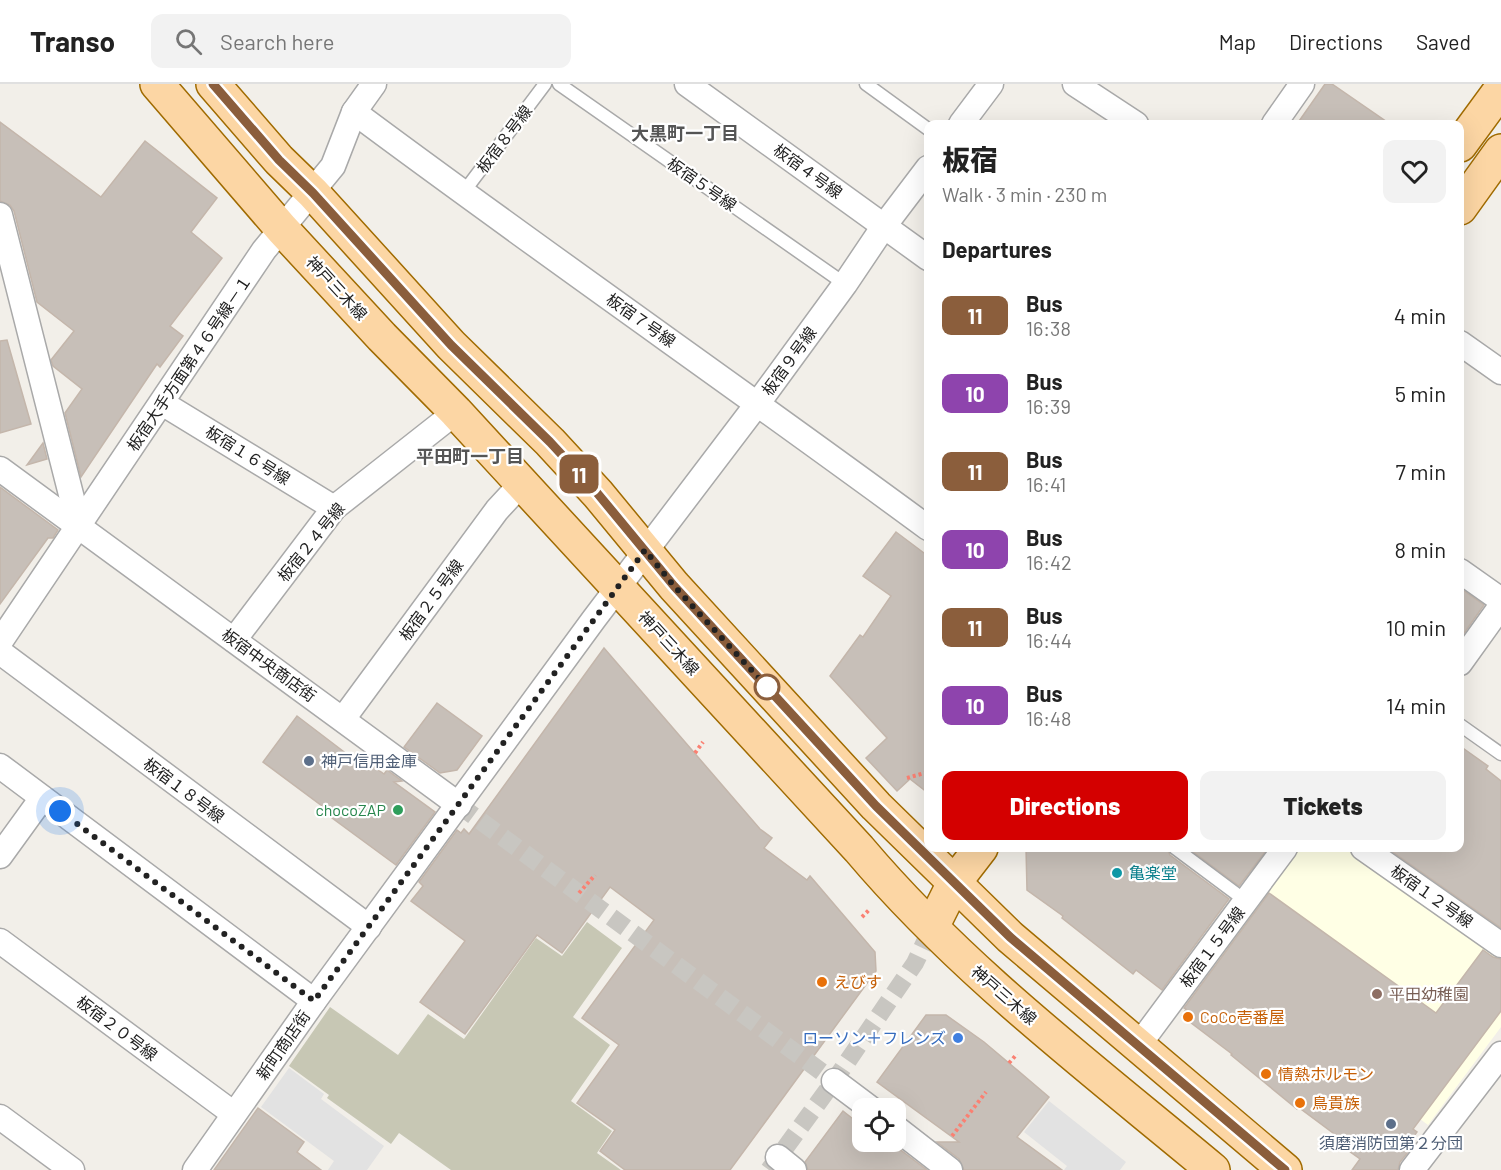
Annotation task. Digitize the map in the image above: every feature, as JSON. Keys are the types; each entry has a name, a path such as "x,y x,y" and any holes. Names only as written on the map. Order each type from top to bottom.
{"main road":[{"name":"神戸三木線","path":"157,84 282,229 522,483 906,901 980,975 1213,1170"},
{"path":"213,84 279,160 313,193 451,345 550,442 598,494 674,586 876,806 924,847"},
{"path":"1464,139 1501,88"},
{"path":"1464,203 1501,152"},
{"path":"930,852 944,864 1010,937 1285,1170"},
{"path":"906,901 944,864 972,852"},
{"path":"932,927 944,864"}],"street":[{"name":"板宿大手方面第４６号線－１","path":"0,642 264,250 333,166 354,112 374,84"},
{"name":"板宿４号線","path":"687,84 924,255"},
{"path":"964,120 991,84"},
{"path":"1075,84 1130,120"},
{"path":"1277,120 1302,84"},
{"name":"板宿７号線","path":"354,112 924,525"},
{"name":"板宿９号線","path":"617,588 758,403 924,173"},
{"path":"0,215 79,526"},
{"path":"1464,347 1501,372"},
{"name":"板宿１６号線","path":"162,403 334,508"},
{"name":"板宿２４号線","path":"234,640 334,508 456,412"},
{"name":"板宿中央商店街","path":"0,469 459,805"},
{"name":"板宿２５号線","path":"343,719 497,510 522,483"},
{"path":"1464,574 1501,600"},
{"name":"新町商店街","path":"195,1170 314,1001 617,588"},
{"path":"1464,657 1501,606"},
{"name":"板宿１８号線","path":"0,652 369,927"},
{"path":"0,766 314,1001"},
{"path":"0,856 42,798"},
{"name":"板宿１５号線","path":"1138,1046 1283,852"},
{"name":"板宿１２号線","path":"1369,852 1501,945"},
{"name":"板宿２０号線","path":"0,941 234,1114"},
{"path":"1412,1170 1501,1054"},
{"path":"834,1081 857,1098"},
{"path":"0,1117 72,1170"},
{"path":"906,1136 942,1164"}],"lane":[{"name":"板宿８号線","path":"463,193 545,84"},
{"name":"板宿５号線","path":"559,84 845,284"},
{"path":"866,84 924,126"},
{"path":"1464,728 1501,754"},
{"path":"1180,852 1246,901"}],"path":[{"path":"695,753 704,742"},
{"path":"908,778 924,773"},
{"path":"579,893 594,875"},
{"path":"1009,1064 1017,1054"},
{"path":"942,1164 986,1092"}],"shaded area":[{"name":"平田幼稚園","path":"1289,852 1356,852 1501,959 1501,1027 1428,1125 1210,961"},
{"path":"587,922 622,948 573,1017 610,1045 571,1101 612,1131 597,1153 621,1170 451,1170 399,1133 391,1144 327,1098 329,1095 289,1066 330,1007 398,1055 428,1014 464,1039 536,938 562,956"},
{"path":"289,1068 324,1094 321,1099 384,1146 367,1170 328,1170 334,1161 261,1107"},
{"path":"1049,1101 1126,1162 1120,1170 1064,1170 1067,1166 1024,1132"}],"building":[{"path":"1325,84 1332,84 1384,120 1300,120"},
{"path":"0,122 101,197 145,141 217,198 191,232 222,258 170,326 183,336 160,367 157,364 81,477 65,413 82,389 53,366 51,360 74,331 37,302 14,211 10,205 0,201"},
{"path":"7,340 31,424 0,433 0,341"},
{"path":"43,443 47,459 27,465"},
{"path":"0,487 58,530 53,538 48,538 0,604"},
{"path":"896,532 924,553 924,790 910,779 897,791 866,758 887,738 830,676 860,635 863,637 891,596 863,576"},
{"path":"1464,591 1484,605 1464,633"},
{"path":"604,648 760,829 772,838 764,848 807,880 810,876 875,952 876,971 730,1170 625,1170 600,1151 615,1130 577,1103 619,1045 582,1018 654,920 610,887 562,953 537,935 465,1034 420,1002 465,941 411,901 423,886 419,882 457,830 461,833 464,829 469,834"},
{"path":"437,703 482,736 457,770 440,773 404,747"},
{"path":"297,716 360,764 363,759 384,774 387,770 402,781 394,782 435,812 396,865 324,812 326,809 263,762"},
{"path":"1464,749 1488,766 1486,769 1501,781 1501,928 1393,852 1464,852"},
{"path":"1026,852 1169,852 1229,899 1162,990 1136,970 1133,974 1062,918 1063,916 1027,890"},
{"path":"1193,852 1265,852 1239,886"},
{"path":"1269,893 1436,1013 1483,950 1501,959 1501,1011 1413,1129 1417,1132 1404,1150 1408,1152 1400,1162 1398,1170 1352,1170 1360,1159 1342,1146 1345,1142 1298,1107 1297,1109 1232,1054 1182,1016 1186,1009 1184,1008"},
{"path":"926,1015 946,1015 984,1042 1049,1097 1017,1137 1062,1170 964,1170 959,1159 937,1142 959,1142 906,1103 906,1098 899,1098 877,1082"},
{"path":"258,1108 304,1142 297,1152 321,1170 214,1170"},
{"path":"843,1111 852,1118 852,1152 903,1152 927,1170 808,1170 805,1162"}],"tunnel":[{"path":"459,805 834,1081"},
{"path":"769,1170 834,1081 915,963 932,927"}],"bus line":[{"name":"11","path":"213,84 279,160 313,193 451,345 550,442 598,494 674,586 876,806 1010,937 1285,1170"}],"place":[{"name":"神戸信用金庫","path":"309,761"},
{"name":"chocoZAP","path":"398,810"},
{"name":"亀楽堂","path":"1117,873"},
{"name":"えびす","path":"822,982"},
{"name":"平田幼稚園","path":"1377,994"},
{"name":"CoCo壱番屋","path":"1188,1017"},
{"name":"ローソン＋フレンズ","path":"958,1038"},
{"name":"情熱ホルモン","path":"1266,1074"},
{"name":"鳥貴族","path":"1300,1103"},
{"name":"須磨消防団第２分団","path":"1391,1124"}],"district":[{"name":"大黒町一丁目","path":"685,134"},
{"name":"平田町一丁目","path":"470,457"}],"route":[{"path":"60,811 314,1001 645,550 674,586 767,687"}]}
